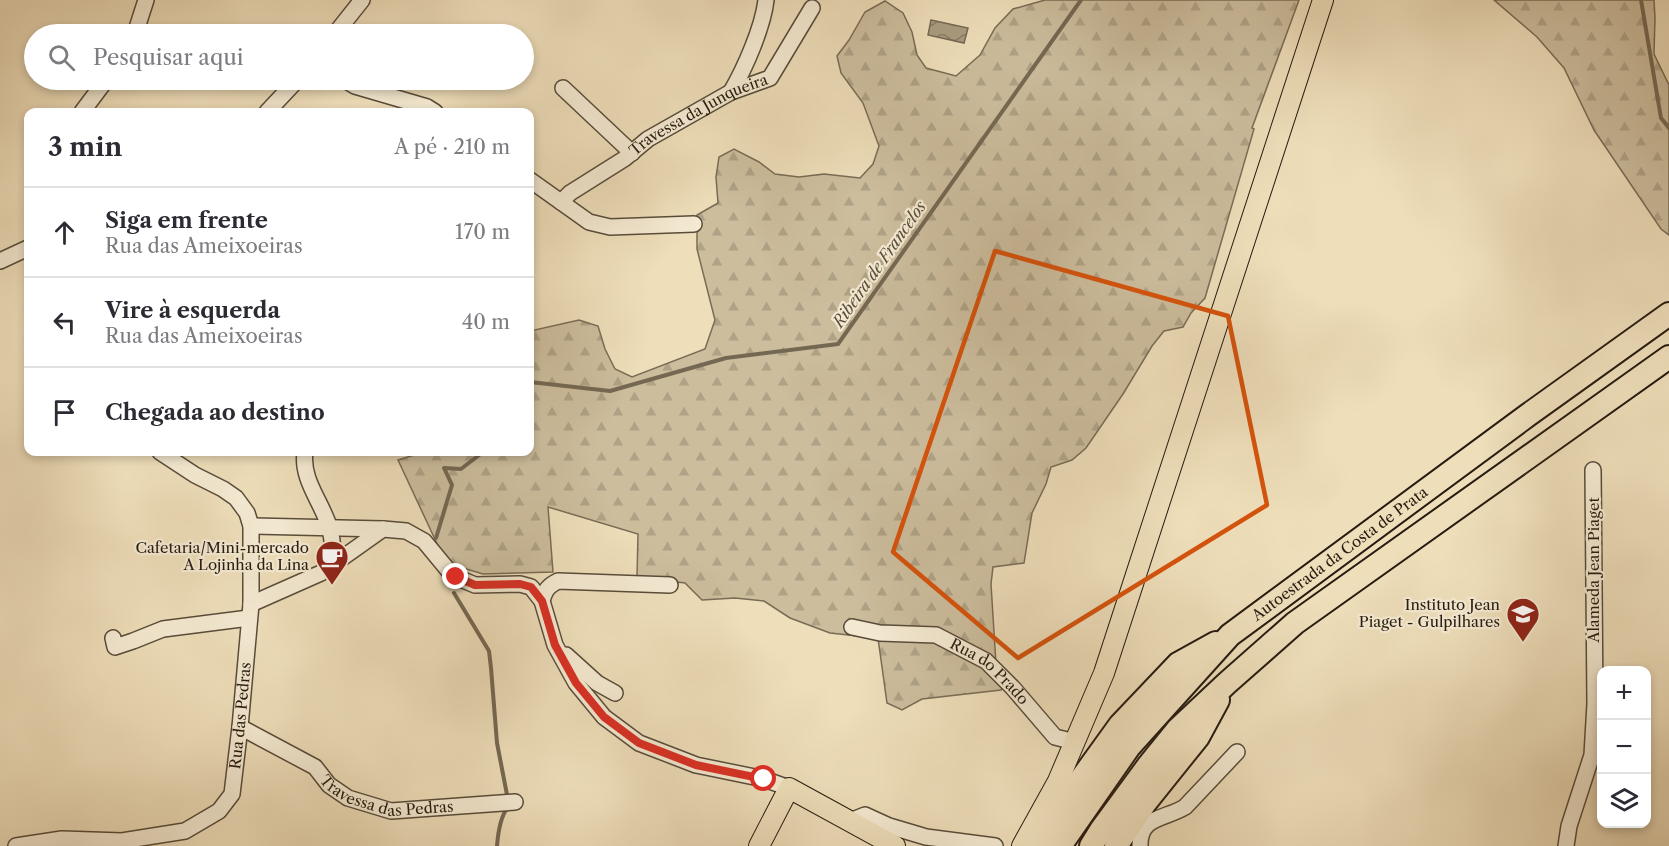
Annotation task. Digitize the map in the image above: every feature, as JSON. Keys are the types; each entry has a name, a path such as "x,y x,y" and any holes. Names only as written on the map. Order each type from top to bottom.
{"highway":[{"name":"Autoestrada da Costa de Prata","path":"1060,846 1129,747 1230,635 1669,314"},
{"name":"Autoestrada da Costa de Prata","path":"1091,846 1178,729 1294,623 1669,357"},
{"path":"1038,846 1063,804 1120,725 1178,664 1230,635"},
{"path":"1123,845 1145,803 1198,737 1227,683"}],"main road":[{"path":"1022,846 1059,781 1104,673 1323,0"},
{"path":"759,846 789,788 895,846"}],"street":[{"path":"138,24 146,0"},
{"path":"343,24 362,0"},
{"path":"731,92 742,72 765,12 766,0"},
{"name":"Travessa da Junqueira","path":"561,202 624,159 648,139 731,92 770,78 812,8"},
{"path":"563,88 632,153"},
{"path":"85,108 98,90"},
{"path":"271,108 288,90"},
{"path":"369,90 429,108"},
{"path":"534,183 589,222 610,227 694,225"},
{"path":"0,261 24,250"},
{"name":"Rua das Pedras","path":"16,846 62,839 122,841 186,838 219,811 232,794 250,611 251,526 247,513 236,498 166,456"},
{"path":"305,456 308,477 330,528 334,564"},
{"name":"Alameda Jean Piaget","path":"1566,846 1569,826 1592,755 1595,704 1593,470"},
{"path":"251,526 406,531 424,541 456,577 475,585 520,584 531,587 542,601 555,645 576,683 604,717 639,743 696,765 764,779 789,788"},
{"path":"113,639 115,647 163,628 250,611 321,573 383,529"},
{"path":"542,601 549,585 558,581 670,585"},
{"name":"Rua do Prado","path":"852,627 880,633 936,635 986,661 1013,688 1055,737 1075,742"},
{"path":"555,645 597,683 615,693"},
{"name":"Travessa das Pedras","path":"240,727 315,767 328,785 348,798 391,811 509,803"},
{"path":"1123,845 1140,837 1143,829 1149,823 1162,816 1176,813 1185,807 1237,752"},
{"path":"850,821 865,815 889,826 926,837 995,846"}],"highlighted area":[{"path":"995,251 1228,316 1267,505 1018,658 893,552"}],"green space":[{"path":"1045,0 1299,0 1252,128 1254,129 1205,298 1191,313 1183,327 1164,331 1152,346 1086,448 1072,460 1051,467 1046,484 1032,513 1024,563 993,567 991,584 996,664 1007,680 1001,690 922,699 902,710 887,703 877,631 858,636 830,633 790,618 764,601 735,598 702,600 685,583 637,577 638,534 548,507 553,572 483,574 446,563 398,460 411,456 534,456 534,330 579,320 598,326 605,349 615,369 632,377 705,349 715,320 697,249 697,215 718,203 716,177 719,157 734,149 759,162 775,174 799,177 824,174 860,178 873,164 879,146 863,103 841,73 837,56 865,12 885,1 903,13 912,32 917,55 926,68 956,76 980,55 995,28 1013,9"},
{"path":"1494,0 1654,0 1654,54 1669,85 1669,235 1661,229 1594,130 1564,68 1537,37"}],"water":[{"path":"931,20 968,28 964,43 928,35"}],"waterway":[{"name":"Ribeira de Francelos","path":"534,382 610,391 726,358 838,344 1081,0"},
{"name":"Ribeira de Francelos","path":"1641,0 1661,118 1669,128"},
{"name":"Ribeira de Francelos","path":"436,538 452,485 444,468 461,469 478,456"},
{"name":"Ribeira de Francelos","path":"454,593 489,651 497,743 508,800"},
{"name":"Ribeira de Francelos","path":"497,846 501,820 508,807"}],"place":[{"name":"Cafetaria/Mini-mercado A Lojinha da Lina","path":"332,586"},
{"name":"Instituto Jean Piaget - Gulpilhares","path":"1523,643"}],"route":[{"path":"456,577 475,585 520,584 531,587 542,601 555,645 576,683 604,717 639,743 696,765 764,779"}]}
